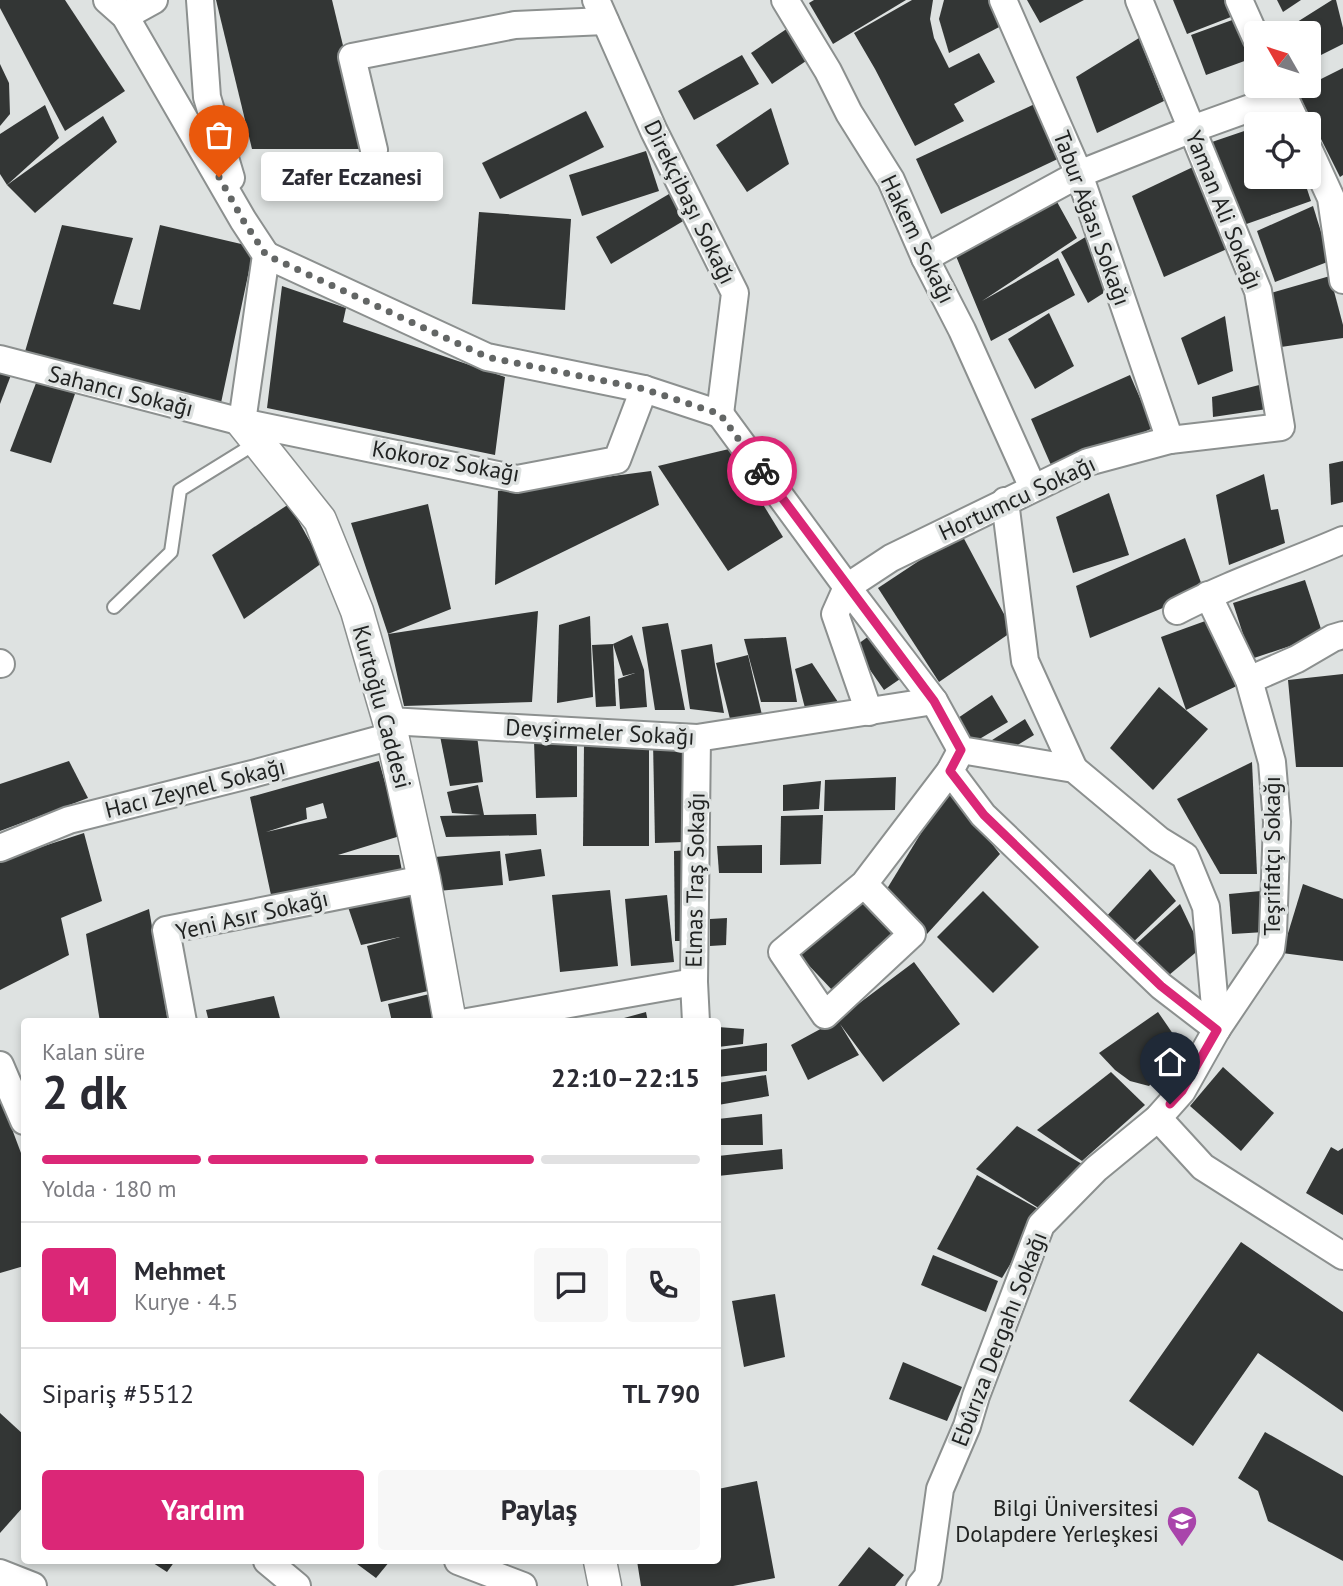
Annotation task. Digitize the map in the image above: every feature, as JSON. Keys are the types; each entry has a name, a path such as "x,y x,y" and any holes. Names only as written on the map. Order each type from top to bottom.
{"street":[{"path":"154,0 116,8 266,255 487,357 644,389 720,414 934,701 956,760 984,815 1161,986 1217,1030"},
{"path":"200,0 207,97 243,220"},
{"name":"Hakem Sokağı","path":"785,0 828,71 849,113 891,180 1033,488"},
{"name":"Tabur Ağası Sokağı","path":"1003,0 1079,174 1170,440"},
{"name":"Yaman Ali Sokağı","path":"1139,0 1258,292 1280,427"},
{"path":"1239,0 1248,21"},
{"path":"374,150 352,57 600,10"},
{"name":"Direkçibaşı Sokağı","path":"600,10 654,131 734,293 720,414"},
{"path":"925,258 1079,174 1265,98"},
{"path":"1321,170 1337,196 1343,281"},
{"path":"250,432 266,255"},
{"name":"Sahancı Sokağı","path":"0,359 250,432"},
{"name":"Kokoroz Sokağı","path":"250,432 517,479 617,460 644,389"},
{"name":"Hortumcu Sokağı","path":"848,587 891,558 1088,462 1170,440 1280,427"},
{"name":"Kurtoğlu Caddesi","path":"250,432 320,520 357,611 390,728 424,878 449,1018"},
{"path":"1005,502 1025,662 1074,769 1159,840 1185,856 1206,906 1217,1030"},
{"path":"1177,611 1208,595 1343,540"},
{"path":"848,587 835,614 869,712"},
{"name":"Teşrifatçı Sokağı","path":"1208,595 1249,680 1272,762 1277,822 1271,949 1217,1030"},
{"path":"1249,680 1343,635"},
{"name":"Devşirmeler Sokağı","path":"390,728 697,738 934,701"},
{"name":"Hacı Zeynel Sokağı","path":"0,848 69,820 256,773 390,728"},
{"name":"Elmas Traş Sokağı","path":"696,1018 697,738"},
{"path":"956,760 1074,769"},
{"path":"864,884 912,934 825,1015 782,952 864,884 956,760"},
{"name":"Yeni Asır Sokağı","path":"182,1018 166,930 424,878"},
{"path":"490,1018 694,982"},
{"name":"Ebûrıza Dergahı Sokağı","path":"920,1586 928,1576 940,1489 967,1426 1041,1225 1096,1169 1158,1118 1182,1091 1217,1030"},
{"path":"0,1065 21,1112"},
{"path":"1158,1118 1203,1167 1343,1256"},
{"path":"271,1564 297,1586"},
{"path":"466,1564 523,1586"},
{"path":"601,1564 605,1586"},
{"path":"0,1573 33,1586"}],"lane":[{"path":"114,607 171,552 180,491 250,432"}],"building":[{"path":"0,0 65,0 125,91 65,131 0,8"},
{"path":"216,0 332,0 368,149 252,149"},
{"path":"814,0 906,0 833,44 809,3"},
{"path":"912,0 933,0 930,19 934,38 949,68 979,53 995,82 954,104 964,121 915,146 854,33"},
{"path":"944,0 995,0 1007,23 949,53 939,19"},
{"path":"1027,0 1084,0 1040,23"},
{"path":"1173,0 1230,0 1236,15 1187,34"},
{"path":"1277,0 1301,0 1283,12"},
{"path":"1336,0 1343,28 1343,44 1321,55 1321,21 1299,21"},
{"path":"1235,19 1244,43 1244,61 1206,75 1191,35"},
{"path":"788,28 809,59 772,84 751,53"},
{"path":"1139,38 1164,101 1097,133 1076,77"},
{"path":"742,55 759,84 694,120 678,91"},
{"path":"0,64 9,83 10,114 0,126"},
{"path":"1343,68 1343,175 1340,177 1321,139 1321,112 1308,112 1300,98 1321,98 1321,79"},
{"path":"1039,102 1064,156 941,214 916,159"},
{"path":"45,105 59,138 7,185 0,174 0,134"},
{"path":"771,108 789,164 747,192 716,145"},
{"path":"586,111 604,147 500,199 482,163"},
{"path":"103,116 117,142 35,213 7,185"},
{"path":"1244,131 1244,189 1307,189 1311,201 1238,227 1209,143"},
{"path":"646,151 659,191 582,216 569,175"},
{"path":"1193,167 1227,249 1164,277 1132,196"},
{"path":"669,194 685,220 611,264 596,237"},
{"path":"1056,200 1077,238 982,301 1058,258 1075,295 991,341 951,244"},
{"path":"1313,206 1330,261 1275,282 1257,231"},
{"path":"479,212 571,219 565,310 472,304"},
{"path":"62,225 133,238 113,304 140,310 160,225 254,247 221,403 24,355"},
{"path":"1092,233 1113,287 1088,303 1061,252"},
{"path":"1330,276 1343,325 1343,338 1274,348 1264,295"},
{"path":"282,286 346,308 343,322 505,377 495,455 267,408"},
{"path":"1049,313 1074,366 1035,389 1008,339"},
{"path":"1225,316 1233,371 1198,385 1181,338"},
{"path":"0,372 11,375 0,404"},
{"path":"1130,375 1153,428 1054,472 1031,419"},
{"path":"1271,382 1273,408 1213,417 1212,397"},
{"path":"36,383 76,391 51,463 10,451"},
{"path":"729,449 783,537 728,571 658,466"},
{"path":"1343,461 1343,502 1331,505 1329,464"},
{"path":"651,471 659,505 495,585 498,491"},
{"path":"1264,474 1271,510 1278,509 1285,543 1229,565 1216,495"},
{"path":"1109,493 1129,555 1073,573 1056,517"},
{"path":"289,504 322,563 244,619 212,555"},
{"path":"428,504 451,609 388,634 351,523"},
{"path":"961,533 1013,631 939,682 878,588"},
{"path":"1185,538 1204,591 1090,638 1076,586"},
{"path":"1305,580 1323,635 1251,659 1233,603"},
{"path":"538,611 532,702 404,706 388,634"},
{"path":"590,616 593,697 557,703 559,625"},
{"path":"1208,620 1241,684 1186,710 1161,637"},
{"path":"668,623 685,710 655,710 642,627"},
{"path":"873,633 903,677 884,690 854,647"},
{"path":"632,635 644,670 647,707 620,709 618,679 635,673 623,676 613,644"},
{"path":"786,637 797,702 761,702 744,639"},
{"path":"613,644 616,706 596,707 592,645"},
{"path":"712,644 724,713 690,709 681,650"},
{"path":"748,655 762,715 731,723 716,663"},
{"path":"812,663 838,702 805,708 795,669"},
{"path":"1343,674 1343,767 1296,767 1288,680"},
{"path":"1159,687 1208,729 1153,790 1110,748"},
{"path":"992,695 1008,722 966,747 949,724"},
{"path":"1025,719 1034,735 1001,755 989,742"},
{"path":"440,736 477,736 483,782 450,786"},
{"path":"534,741 577,742 577,797 536,798"},
{"path":"653,741 682,741 684,842 655,843"},
{"path":"584,745 649,745 649,846 583,846"},
{"path":"69,761 88,798 0,831 0,784"},
{"path":"379,761 400,836 338,855 399,855 404,882 345,885 271,895 250,797","holes":["323,803 327,818 266,832 307,819 306,808"]},
{"path":"1252,762 1257,874 1220,874 1177,799"},
{"path":"896,777 895,810 824,811 825,780"},
{"path":"821,781 819,809 783,811 783,785"},
{"path":"478,785 484,815 536,814 537,835 446,837 440,816 481,815 452,813 447,792"},
{"path":"948,789 1000,854 927,934 885,892"},
{"path":"823,815 821,864 780,865 781,816"},
{"path":"84,833 102,901 61,918 69,955 0,990 0,863"},
{"path":"762,845 762,873 719,873 717,846"},
{"path":"541,849 545,876 509,881 505,854"},
{"path":"691,850 692,941 675,941 674,851"},
{"path":"500,851 503,885 438,891 435,857"},
{"path":"1150,869 1176,901 1128,947 1104,919"},
{"path":"1303,884 1343,899 1343,961 1282,953"},
{"path":"610,890 618,966 560,972 552,895"},
{"path":"983,891 1039,947 993,993 937,937"},
{"path":"1261,891 1265,932 1232,934 1229,894"},
{"path":"422,892 441,988 381,1002 367,946 400,937 361,945 348,907"},
{"path":"667,895 674,962 631,966 625,899"},
{"path":"862,897 897,934 834,992 799,955"},
{"path":"1180,904 1201,948 1162,981 1133,947"},
{"path":"149,909 167,1018 99,1018 86,934"},
{"path":"727,918 726,945 710,946 710,919"},
{"path":"914,962 960,1024 883,1082 840,1024 859,1055 808,1080 791,1045 837,1020"},
{"path":"438,992 444,1018 391,1018 388,1004"},
{"path":"274,996 280,1018 208,1018 206,1010"},
{"path":"646,1012 647,1018 624,1018"},
{"path":"1158,1012 1182,1047 1149,1086 1130,1081 1099,1053"},
{"path":"721,1027 744,1029 743,1044 721,1047"},
{"path":"767,1043 767,1071 721,1077 721,1050"},
{"path":"1223,1067 1274,1113 1241,1151 1190,1106"},
{"path":"1111,1072 1145,1105 1082,1161 1037,1130"},
{"path":"766,1075 769,1096 721,1104 721,1082"},
{"path":"0,1097 21,1153 21,1267 0,1273"},
{"path":"762,1114 763,1145 721,1145 721,1119"},
{"path":"1017,1126 1082,1164 1045,1212 976,1169"},
{"path":"1331,1147 1338,1151 1343,1148 1343,1215 1306,1193"},
{"path":"782,1149 783,1169 721,1176 721,1156"},
{"path":"977,1175 1042,1211 1002,1278 937,1249"},
{"path":"1241,1242 1343,1312 1343,1412 1258,1353 1193,1446 1129,1401"},
{"path":"933,1255 998,1281 986,1312 921,1285"},
{"path":"775,1294 785,1357 744,1367 732,1301"},
{"path":"903,1362 962,1387 947,1421 889,1399"},
{"path":"0,1413 21,1432 21,1509 0,1533"},
{"path":"1265,1432 1343,1476 1343,1561 1268,1521 1258,1491 1238,1478"},
{"path":"757,1481 775,1578 733,1586 641,1586 637,1564 721,1564 721,1488"},
{"path":"869,1547 904,1575 895,1586 838,1586"},
{"path":"155,1564 173,1564 167,1572"},
{"path":"357,1564 388,1564 376,1578"}],"way so far":[{"path":"219,177 266,255 487,357 644,389 720,414 762,471"}],"place":[{"name":"Zafer Eczanesi","path":"219,177"},
{"name":"Bilgi Üniversitesi Dolapdere Yerleşkesi","path":"1182,1548"}],"route":[{"path":"762,471 934,701 961,750 950,771 984,815 1161,986 1217,1030 1182,1091 1170,1104"}]}
